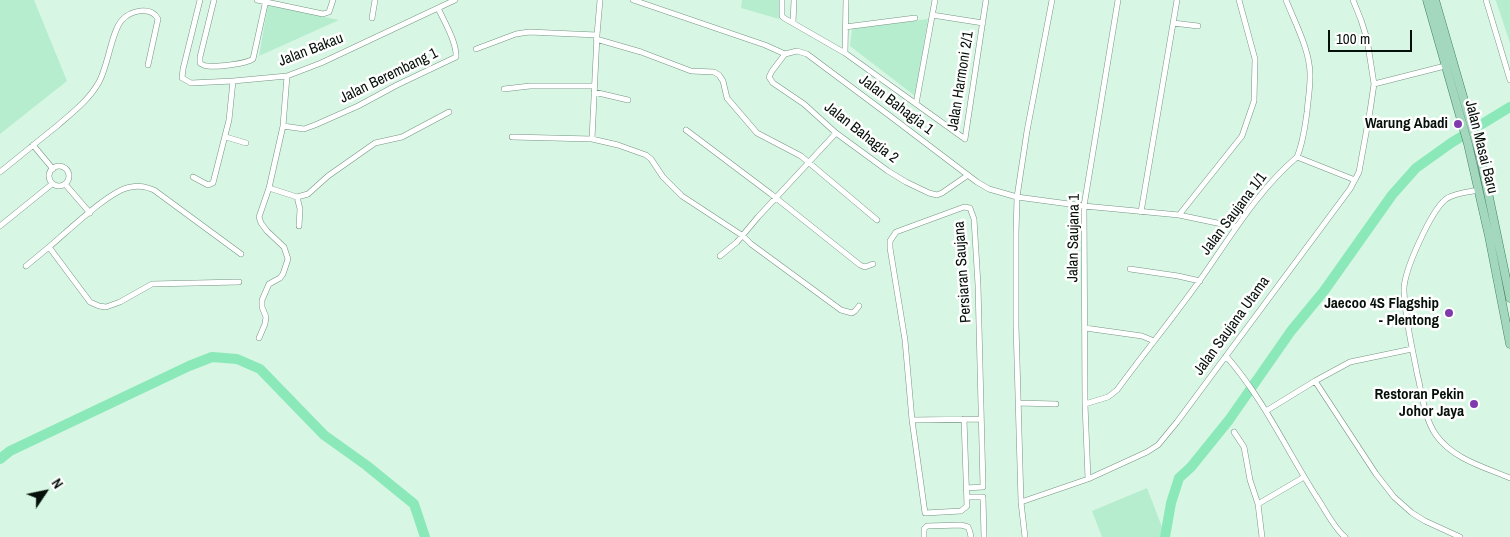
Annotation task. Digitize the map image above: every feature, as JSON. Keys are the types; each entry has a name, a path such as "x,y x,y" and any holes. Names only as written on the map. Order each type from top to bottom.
{"main road":[{"name":"Jalan Masai Baru","path":"1427,0 1468,144 1510,343"},
{"name":"Jalan Masai Baru","path":"1435,0 1470,116 1486,180 1510,298"},
{"path":"1479,190 1486,180"}],"street":[{"name":"Jalan Bakau","path":"200,0 182,78 191,83 233,82 287,76 321,63 453,1"},
{"path":"214,0 200,57 200,63 206,66 250,61 253,58 266,1"},
{"path":"257,0 323,14 329,12 333,0"},
{"path":"372,18 375,0"},
{"path":"588,138 595,36 600,0"},
{"path":"633,0 766,45 785,54"},
{"path":"782,0 782,16 793,23 794,0"},
{"path":"845,53 846,0"},
{"path":"916,104 935,0"},
{"name":"Jalan Harmoni 2/1","path":"793,23 845,53 965,139 986,0"},
{"path":"1025,537 1021,502 1018,403 1017,197 1027,131 1052,0"},
{"name":"Jalan Saujana 1","path":"1088,475 1089,403 1085,328 1084,206 1118,0"},
{"path":"1141,212 1177,0"},
{"path":"1179,215 1242,136 1254,101 1255,59 1239,0"},
{"name":"Jalan Saujana 1/1","path":"1089,403 1108,397 1117,390 1200,281 1236,227 1264,192 1297,157 1300,151 1305,127 1310,76 1307,56 1286,0"},
{"name":"Jalan Saujana Utama","path":"1021,502 1146,452 1158,445 1350,188 1359,172 1374,84 1367,39 1353,0"},
{"path":"1486,0 1510,80"},
{"name":"Jalan Berembang 1","path":"283,126 304,129 315,125 358,106 456,57 456,51 439,8"},
{"path":"0,172 88,99 103,74 118,25 128,16 137,12 149,11 158,20 148,66"},
{"path":"932,15 983,23"},
{"path":"845,27 915,18"},
{"path":"1173,23 1198,26"},
{"path":"476,49 516,34 529,32 595,36 691,71 714,72 723,81 727,98 757,133 793,152 809,163 877,220"},
{"name":"Jalan Bahagia 1","path":"785,54 798,51 806,54 989,189 1017,197 1084,206 1179,215 1236,227"},
{"name":"Jalan Bahagia 2","path":"785,54 769,77 773,83 804,104 836,133 906,182 934,194 942,193 968,175"},
{"path":"1374,84 1445,66"},
{"path":"259,338 266,317 262,300 269,284 280,278 283,274 288,259 284,247 267,231 259,217 269,188 283,126 287,76"},
{"path":"193,177 208,185 213,184 226,137 233,82"},
{"path":"504,89 530,86 592,88 628,100"},
{"path":"269,188 297,197 308,194 328,176 375,144 402,137 450,112"},
{"path":"686,130 860,265 866,267 873,264"},
{"path":"720,256 738,233 776,198 836,133"},
{"path":"226,137 246,143"},
{"path":"512,137 588,138 618,145 646,155 651,159 663,177 682,196 738,233 774,262 841,310 852,313 859,306"},
{"path":"33,145 52,169"},
{"path":"1297,157 1355,180"},
{"path":"58,166 66,170 68,176 65,184 59,186 52,184 49,175 52,169 58,166"},
{"path":"0,226 52,184"},
{"path":"65,184 90,213"},
{"path":"26,266 116,192 130,187 144,186 154,190 241,254"},
{"path":"1479,190 1447,198 1433,216 1406,273 1404,290 1408,332 1426,413 1435,433 1458,456 1510,478"},
{"path":"297,197 300,209 300,226"},
{"name":"Persiaran Saujana","path":"966,488 983,487 978,285 974,219 970,208 964,207 896,232 890,241 890,248 905,340 912,420 925,513 961,512 967,506 967,497"},
{"path":"49,247 90,302 99,306 106,307 120,302 152,284 239,282"},
{"path":"1130,268 1200,281"},
{"path":"1085,328 1142,336 1154,341"},
{"path":"1266,411 1352,361 1412,349"},
{"path":"1226,356 1253,391 1343,536"},
{"path":"1315,381 1376,474 1394,496 1412,513 1460,537"},
{"path":"1018,403 1056,404"},
{"path":"964,419 967,497 983,497 984,537"},
{"path":"912,420 981,419"},
{"path":"1234,432 1244,447 1250,480 1258,504 1262,537"},
{"path":"1258,504 1304,476"},
{"path":"924,537 926,526 961,525 968,527 970,537"}],"green space":[{"path":"0,0 34,0 67,81 0,134"},
{"path":"742,0 779,0 779,19 741,8"},
{"path":"1510,0 1510,43 1496,1"},
{"path":"269,5 339,20 259,56"},
{"path":"928,19 915,96 850,46 852,29"},
{"path":"1147,488 1162,527 1160,537 1102,537 1092,511"}],"waterway":[{"path":"1165,537 1171,503 1179,478 1191,467 1229,420 1291,331 1324,291 1392,195 1416,168 1451,143 1510,107"},
{"path":"0,459 10,451 189,366 212,357 237,359 260,369 324,435 366,465 414,504 425,537"}],"place":[{"name":"Warung Abadi","path":"1458,124"},
{"name":"Jaecoo 4S Flagship - Plentong","path":"1449,313"},
{"name":"Restoran Pekin Johor Jaya","path":"1474,404"}]}
